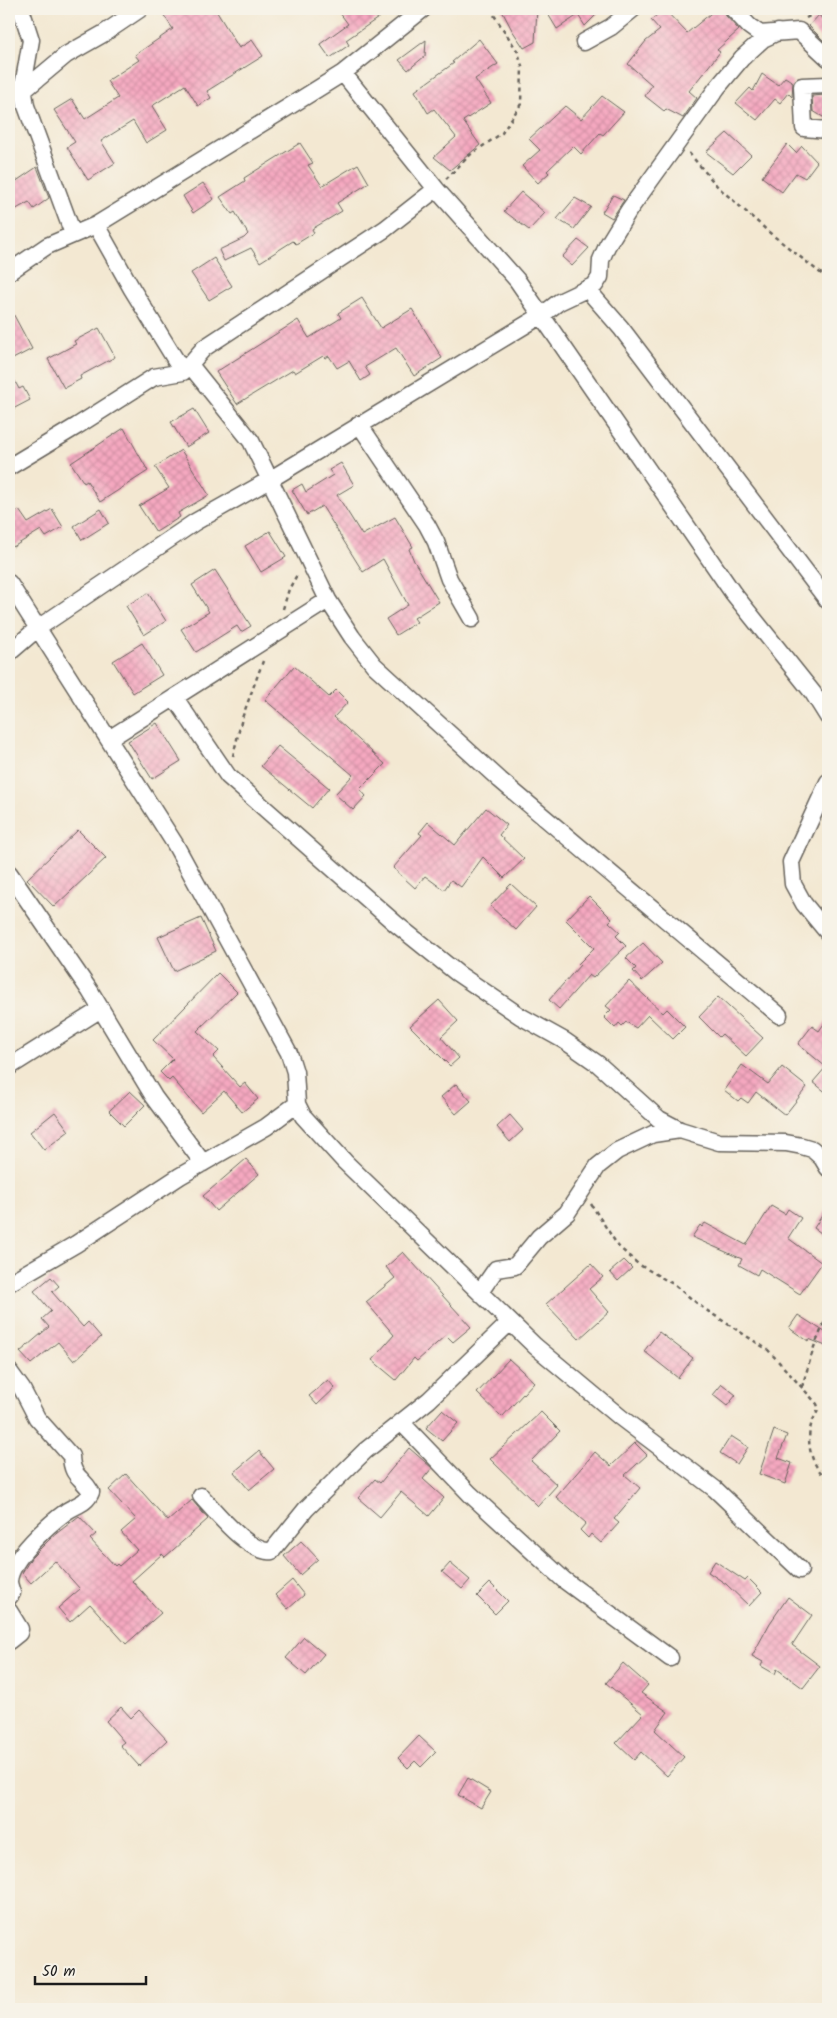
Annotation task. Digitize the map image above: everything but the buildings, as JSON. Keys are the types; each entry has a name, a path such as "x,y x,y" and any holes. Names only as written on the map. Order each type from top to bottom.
{"street":[{"path":"21,9 32,40 25,70 23,91 26,106 73,234"},
{"path":"23,91 66,55 103,34 140,9"},
{"path":"9,272 47,246 96,225 343,73 405,16 423,9"},
{"path":"584,42 611,27 634,9"},
{"path":"733,9 754,31 760,34 799,31 828,58"},
{"path":"9,652 38,628 195,522 271,479 559,302 595,284 600,276 601,260 614,232 717,88 742,58 763,40 778,32"},
{"path":"343,73 436,189 517,280 733,593 813,693 828,717"},
{"path":"828,85 802,86 804,128 828,130"},
{"path":"9,467 78,426 154,377 187,369 204,348 385,229 436,189"},
{"path":"96,225 132,289 187,369 251,441 328,600 352,637 374,665 500,780 779,1016"},
{"path":"586,289 621,328 828,601"},
{"path":"359,424 427,525 436,542 449,580 472,619"},
{"path":"9,583 175,844 289,1053 295,1072 297,1104 314,1129 345,1162 535,1346 620,1416 715,1489 800,1570"},
{"path":"109,739 328,600"},
{"path":"174,698 228,776 396,924 449,967 520,1016 565,1041 598,1064 659,1119 680,1130 719,1142 786,1143 802,1146 812,1149 822,1158 828,1168"},
{"path":"828,782 791,862 793,884 804,904 828,933"},
{"path":"9,873 101,1009 154,1097 203,1163"},
{"path":"9,1067 101,1009"},
{"path":"9,1283 76,1244 180,1176 266,1127 297,1104"},
{"path":"480,1292 496,1269 499,1267 512,1268 519,1263 539,1237 567,1213 598,1166 617,1151 653,1134 680,1130"},
{"path":"201,1496 244,1539 261,1550 272,1551 306,1509 365,1451 429,1400 510,1322"},
{"path":"9,1371 22,1389 37,1418 72,1456 70,1466 91,1492 86,1500 67,1511 29,1544 12,1572 9,1581 12,1593 9,1597"},
{"path":"401,1422 470,1494 564,1580 670,1658"},
{"path":"9,1611 20,1629 19,1633 9,1641"}],"path":[{"path":"436,189 470,155 502,133 521,104 522,66 518,52 490,9"},
{"path":"679,142 718,187 770,233 828,279"},
{"path":"274,636 289,589 306,557"},
{"path":"228,776 242,718 263,660"},
{"path":"581,1191 600,1216 618,1246 638,1264 673,1284 703,1308 751,1337 768,1350 802,1387 818,1407 808,1438 812,1457 820,1473 828,1479"},
{"path":"802,1387 814,1347 828,1314"},
{"path":"823,1328 828,1330"}]}
